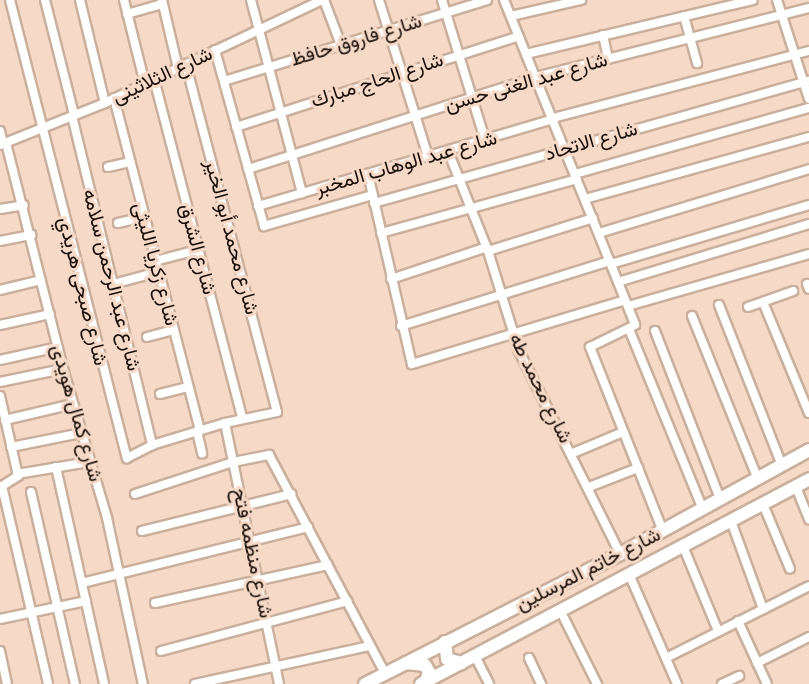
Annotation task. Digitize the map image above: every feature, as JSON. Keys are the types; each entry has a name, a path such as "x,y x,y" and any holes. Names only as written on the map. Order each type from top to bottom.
{"main road":[{"name":"شارع خاتم المرسلين","path":"365,684 620,554 803,456 809,450"},
{"name":"شارع خاتم المرسلين","path":"423,683 809,479"},
{"path":"445,642 447,659 461,663"},
{"path":"404,663 425,665 429,672 423,683"}],"street":[{"name":"شارع صبحى هريدي","path":"10,0 124,454 130,457 152,445"},
{"name":"شارع عبد الرحمن سلامه","path":"45,0 152,445"},
{"path":"81,0 105,103"},
{"path":"124,0 145,84"},
{"path":"251,0 302,193"},
{"name":"شارع الثلاثينى","path":"3,144 105,103 323,0"},
{"path":"323,0 341,45"},
{"path":"379,0 392,29 428,156"},
{"path":"441,0 447,12 485,140"},
{"name":"شارع فاروق حافظ","path":"224,81 487,0"},
{"path":"504,0 627,303 631,328 703,509"},
{"path":"511,16 581,0"},
{"path":"526,54 753,0"},
{"path":"777,0 806,82 809,99"},
{"path":"127,14 162,2"},
{"name":"شارع محمد أبو الخير","path":"162,2 182,66 277,409 276,414 242,418"},
{"name":"شارع عبد الغنى حسن","path":"248,169 536,77 809,8"},
{"path":"684,16 697,63"},
{"path":"603,35 608,58"},
{"name":"شارع الحاج مبارك","path":"236,127 404,71 519,36"},
{"path":"215,50 258,206"},
{"name":"شارع عبد الوهاب المخبر","path":"258,206 553,119 809,51"},
{"name":"شارع الشرق","path":"154,79 242,418"},
{"name":"شارع الاتحاد","path":"258,206 266,227 459,178 806,82"},
{"name":"شارع زكريا الليثى","path":"114,98 188,387 202,453"},
{"path":"381,233 472,210 576,176 809,108"},
{"name":"شارع كمال هويدى","path":"0,131 24,205 63,369 121,574 143,684"},
{"path":"585,199 809,137"},
{"name":"شارع محمد طه","path":"448,150 488,249 513,336 573,453 620,554"},
{"path":"108,167 130,162"},
{"path":"599,233 809,169"},
{"path":"368,174 410,361 419,365 627,303 809,254"},
{"path":"0,209 24,205"},
{"path":"401,327 809,205"},
{"path":"118,224 143,217"},
{"path":"391,279 593,218"},
{"path":"618,282 809,224"},
{"path":"0,242 31,235"},
{"path":"155,261 197,250"},
{"path":"113,284 158,272"},
{"path":"0,290 41,280"},
{"path":"748,307 793,291"},
{"path":"763,302 809,413"},
{"path":"719,305 782,466"},
{"path":"0,325 50,314"},
{"path":"692,316 758,479"},
{"path":"631,328 590,347 663,531"},
{"path":"147,337 173,330"},
{"path":"655,331 720,499"},
{"path":"0,360 58,347"},
{"path":"0,382 63,369"},
{"path":"160,394 188,387"},
{"path":"0,396 17,474 16,479 2,486 48,684"},
{"path":"5,420 73,404"},
{"path":"152,445 242,418"},
{"name":"شارع منظمه فتح","path":"225,423 279,684"},
{"path":"573,453 623,432"},
{"path":"11,447 81,433"},
{"path":"135,494 233,462 266,454 291,494 385,673"},
{"path":"17,474 89,462"},
{"path":"56,467 104,684"},
{"path":"589,487 638,468"},
{"path":"796,487 809,519"},
{"path":"31,492 75,684"},
{"path":"142,531 291,494"},
{"path":"763,504 790,569"},
{"path":"731,521 763,609"},
{"path":"82,584 308,527"},
{"path":"683,546 718,631"},
{"path":"155,603 328,566"},
{"path":"629,574 677,684"},
{"path":"666,658 809,586"},
{"path":"161,651 347,601"},
{"path":"0,619 86,602"},
{"path":"564,618 597,684"},
{"path":"738,621 767,684"},
{"path":"757,663 809,637"},
{"path":"195,684 276,663 370,646"},
{"path":"0,651 7,684"},
{"path":"476,656 489,684"},
{"path":"529,658 542,684"},
{"path":"722,684 739,676"}]}
